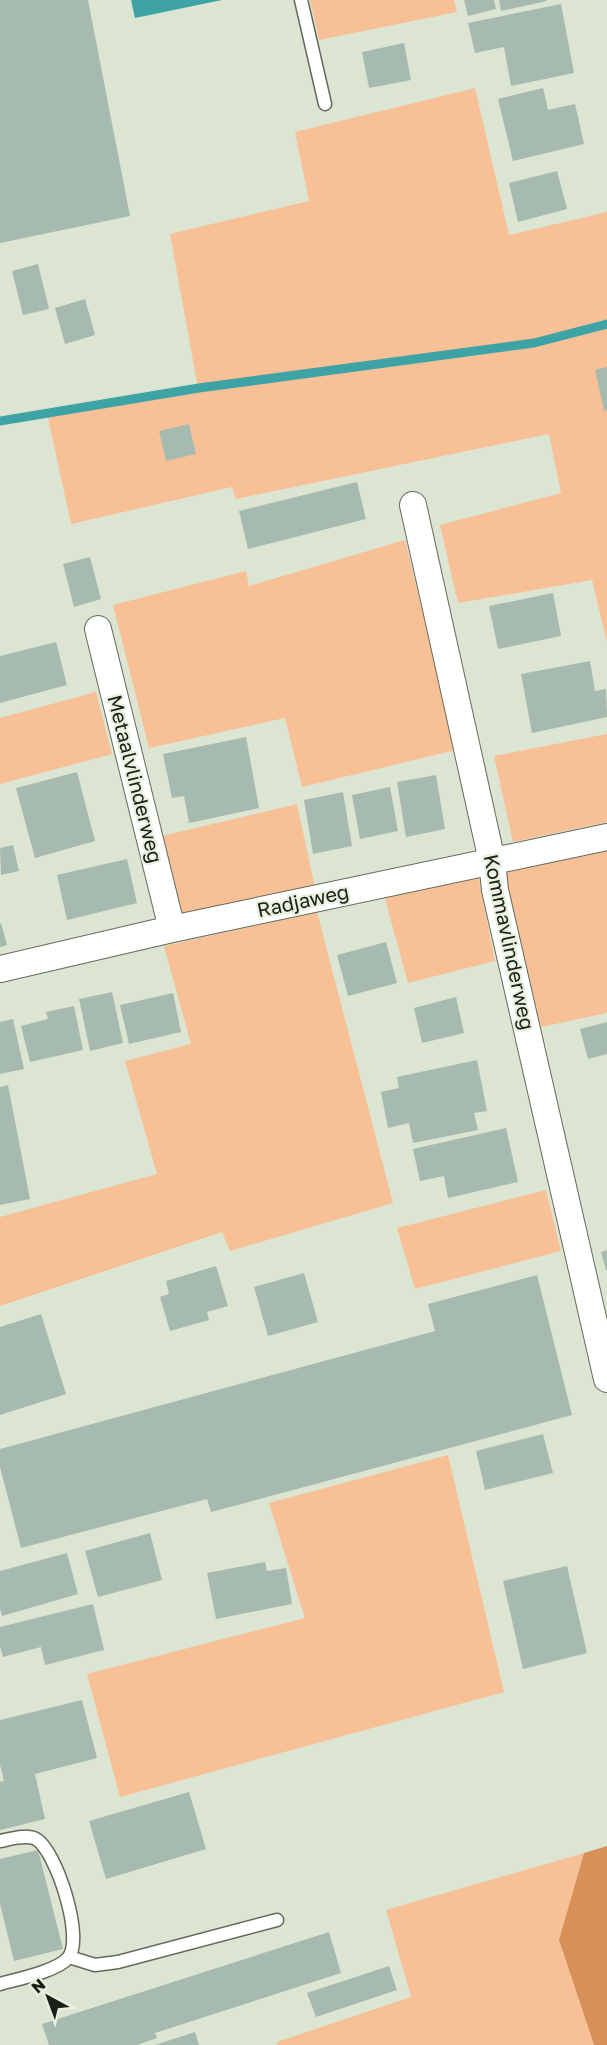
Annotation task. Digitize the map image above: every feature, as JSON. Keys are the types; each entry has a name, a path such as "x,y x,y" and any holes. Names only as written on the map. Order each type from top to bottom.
{"street":[{"name":"Kommavlinderweg","path":"412,505 492,861 495,890 607,1379"},
{"name":"Metaalvlinderweg","path":"98,629 172,929"},
{"name":"Radjaweg","path":"0,969 172,929 607,837"}],"lane":[{"path":"300,0 325,104"},
{"path":"0,1841 30,1836 45,1846 64,1890 74,1928 74,1947 69,1958 59,1966 0,1984"},
{"path":"69,1958 95,1965 118,1962 277,1920"}],"shaded area":[{"path":"310,0 454,0 457,12 319,40"},
{"path":"475,88 509,235 607,212 607,642 592,580 458,603 440,525 561,493 549,434 236,499 232,487 71,524 47,413 198,388 170,234 309,201 295,132"},
{"path":"405,540 456,750 302,787 285,718 149,748 113,605 246,571 249,586"},
{"path":"96,692 112,754 0,784 0,718"},
{"path":"607,734 607,822 513,842 494,756"},
{"path":"297,804 315,888 181,917 162,836"},
{"path":"607,848 607,1013 541,1027 503,869"},
{"path":"478,875 495,961 408,983 384,895"},
{"path":"317,912 393,1203 230,1251 222,1232 0,1306 0,1217 157,1174 125,1061 191,1044 164,946"},
{"path":"546,1190 561,1251 415,1289 397,1228"},
{"path":"448,1455 504,1692 120,1797 87,1674 305,1618 269,1503"},
{"path":"607,1846 607,2045 594,2045 559,1940 584,1853"},
{"path":"584,1853 559,1940 594,2045 278,2045 277,2042 411,1997 386,1910"}],"water":[{"path":"131,0 222,0 135,18"}],"building":[{"path":"0,0 88,0 130,216 0,243"},
{"path":"464,0 494,0 496,9 468,16"},
{"path":"499,0 547,0 547,1 501,11"},
{"path":"561,4 574,73 511,86 504,47 475,53 468,23"},
{"path":"404,43 411,80 369,88 362,52"},
{"path":"543,88 548,110 575,104 584,144 513,161 498,99"},
{"path":"557,171 567,209 518,222 509,183"},
{"path":"38,264 49,309 23,315 12,271"},
{"path":"85,299 95,335 65,344 55,308"},
{"path":"607,367 607,410 604,411 595,370"},
{"path":"189,424 196,454 166,461 159,431"},
{"path":"357,482 366,519 248,549 239,511"},
{"path":"90,557 101,599 74,607 63,564"},
{"path":"553,593 561,636 498,649 489,606"},
{"path":"56,642 67,685 0,703 0,656"},
{"path":"590,661 595,691 606,689 607,717 532,733 521,674"},
{"path":"246,737 259,808 189,823 184,796 172,798 163,754"},
{"path":"77,772 95,841 35,858 16,788"},
{"path":"436,775 445,829 406,837 397,782"},
{"path":"390,787 398,831 360,839 352,795"},
{"path":"343,792 352,846 313,854 304,800"},
{"path":"13,845 19,871 1,875 0,848"},
{"path":"127,859 137,903 67,920 57,875"},
{"path":"0,924 7,945 0,947"},
{"path":"386,942 397,983 348,996 337,955"},
{"path":"112,992 123,1043 90,1051 79,999"},
{"path":"173,993 181,1032 129,1044 120,1005"},
{"path":"456,997 464,1033 422,1043 414,1008"},
{"path":"74,1006 83,1050 30,1062 21,1026 48,1019 46,1012"},
{"path":"13,1019 24,1069 0,1074 0,1022"},
{"path":"607,1022 607,1054 588,1059 580,1029"},
{"path":"477,1060 487,1111 474,1113 478,1130 413,1143 409,1123 388,1128 381,1092 399,1088 397,1077"},
{"path":"8,1085 30,1199 0,1205 0,1087"},
{"path":"506,1128 518,1182 448,1198 444,1176 420,1181 413,1149"},
{"path":"607,1250 607,1270 606,1270 601,1252"},
{"path":"216,1266 228,1306 207,1312 209,1320 170,1331 160,1297 169,1294 166,1281"},
{"path":"304,1273 318,1322 268,1336 254,1287"},
{"path":"537,1275 572,1415 211,1512 207,1499 21,1548 0,1467 0,1449 435,1331 428,1304"},
{"path":"41,1314 66,1394 0,1415 0,1327"},
{"path":"543,1434 553,1473 485,1490 476,1451"},
{"path":"150,1533 162,1580 98,1597 85,1551"},
{"path":"67,1553 78,1594 2,1616 0,1571"},
{"path":"265,1562 267,1571 286,1568 292,1604 216,1619 207,1573"},
{"path":"567,1566 587,1653 523,1669 503,1581"},
{"path":"93,1604 104,1650 45,1665 41,1647 3,1657 0,1646 0,1627"},
{"path":"82,1700 97,1758 35,1774 45,1819 0,1830 0,1782 4,1781 0,1765 0,1720"},
{"path":"189,1792 206,1849 106,1879 89,1821"},
{"path":"38,1850 63,1949 14,1961 0,1904 0,1859"},
{"path":"329,1932 341,1973 155,2033 157,2038 137,2045 49,2045 42,2024"},
{"path":"389,1966 397,1990 316,2017 307,1993"},
{"path":"195,2032 199,2045 155,2045"}],"waterway":[{"path":"0,421 199,388 534,343 607,324"}]}
